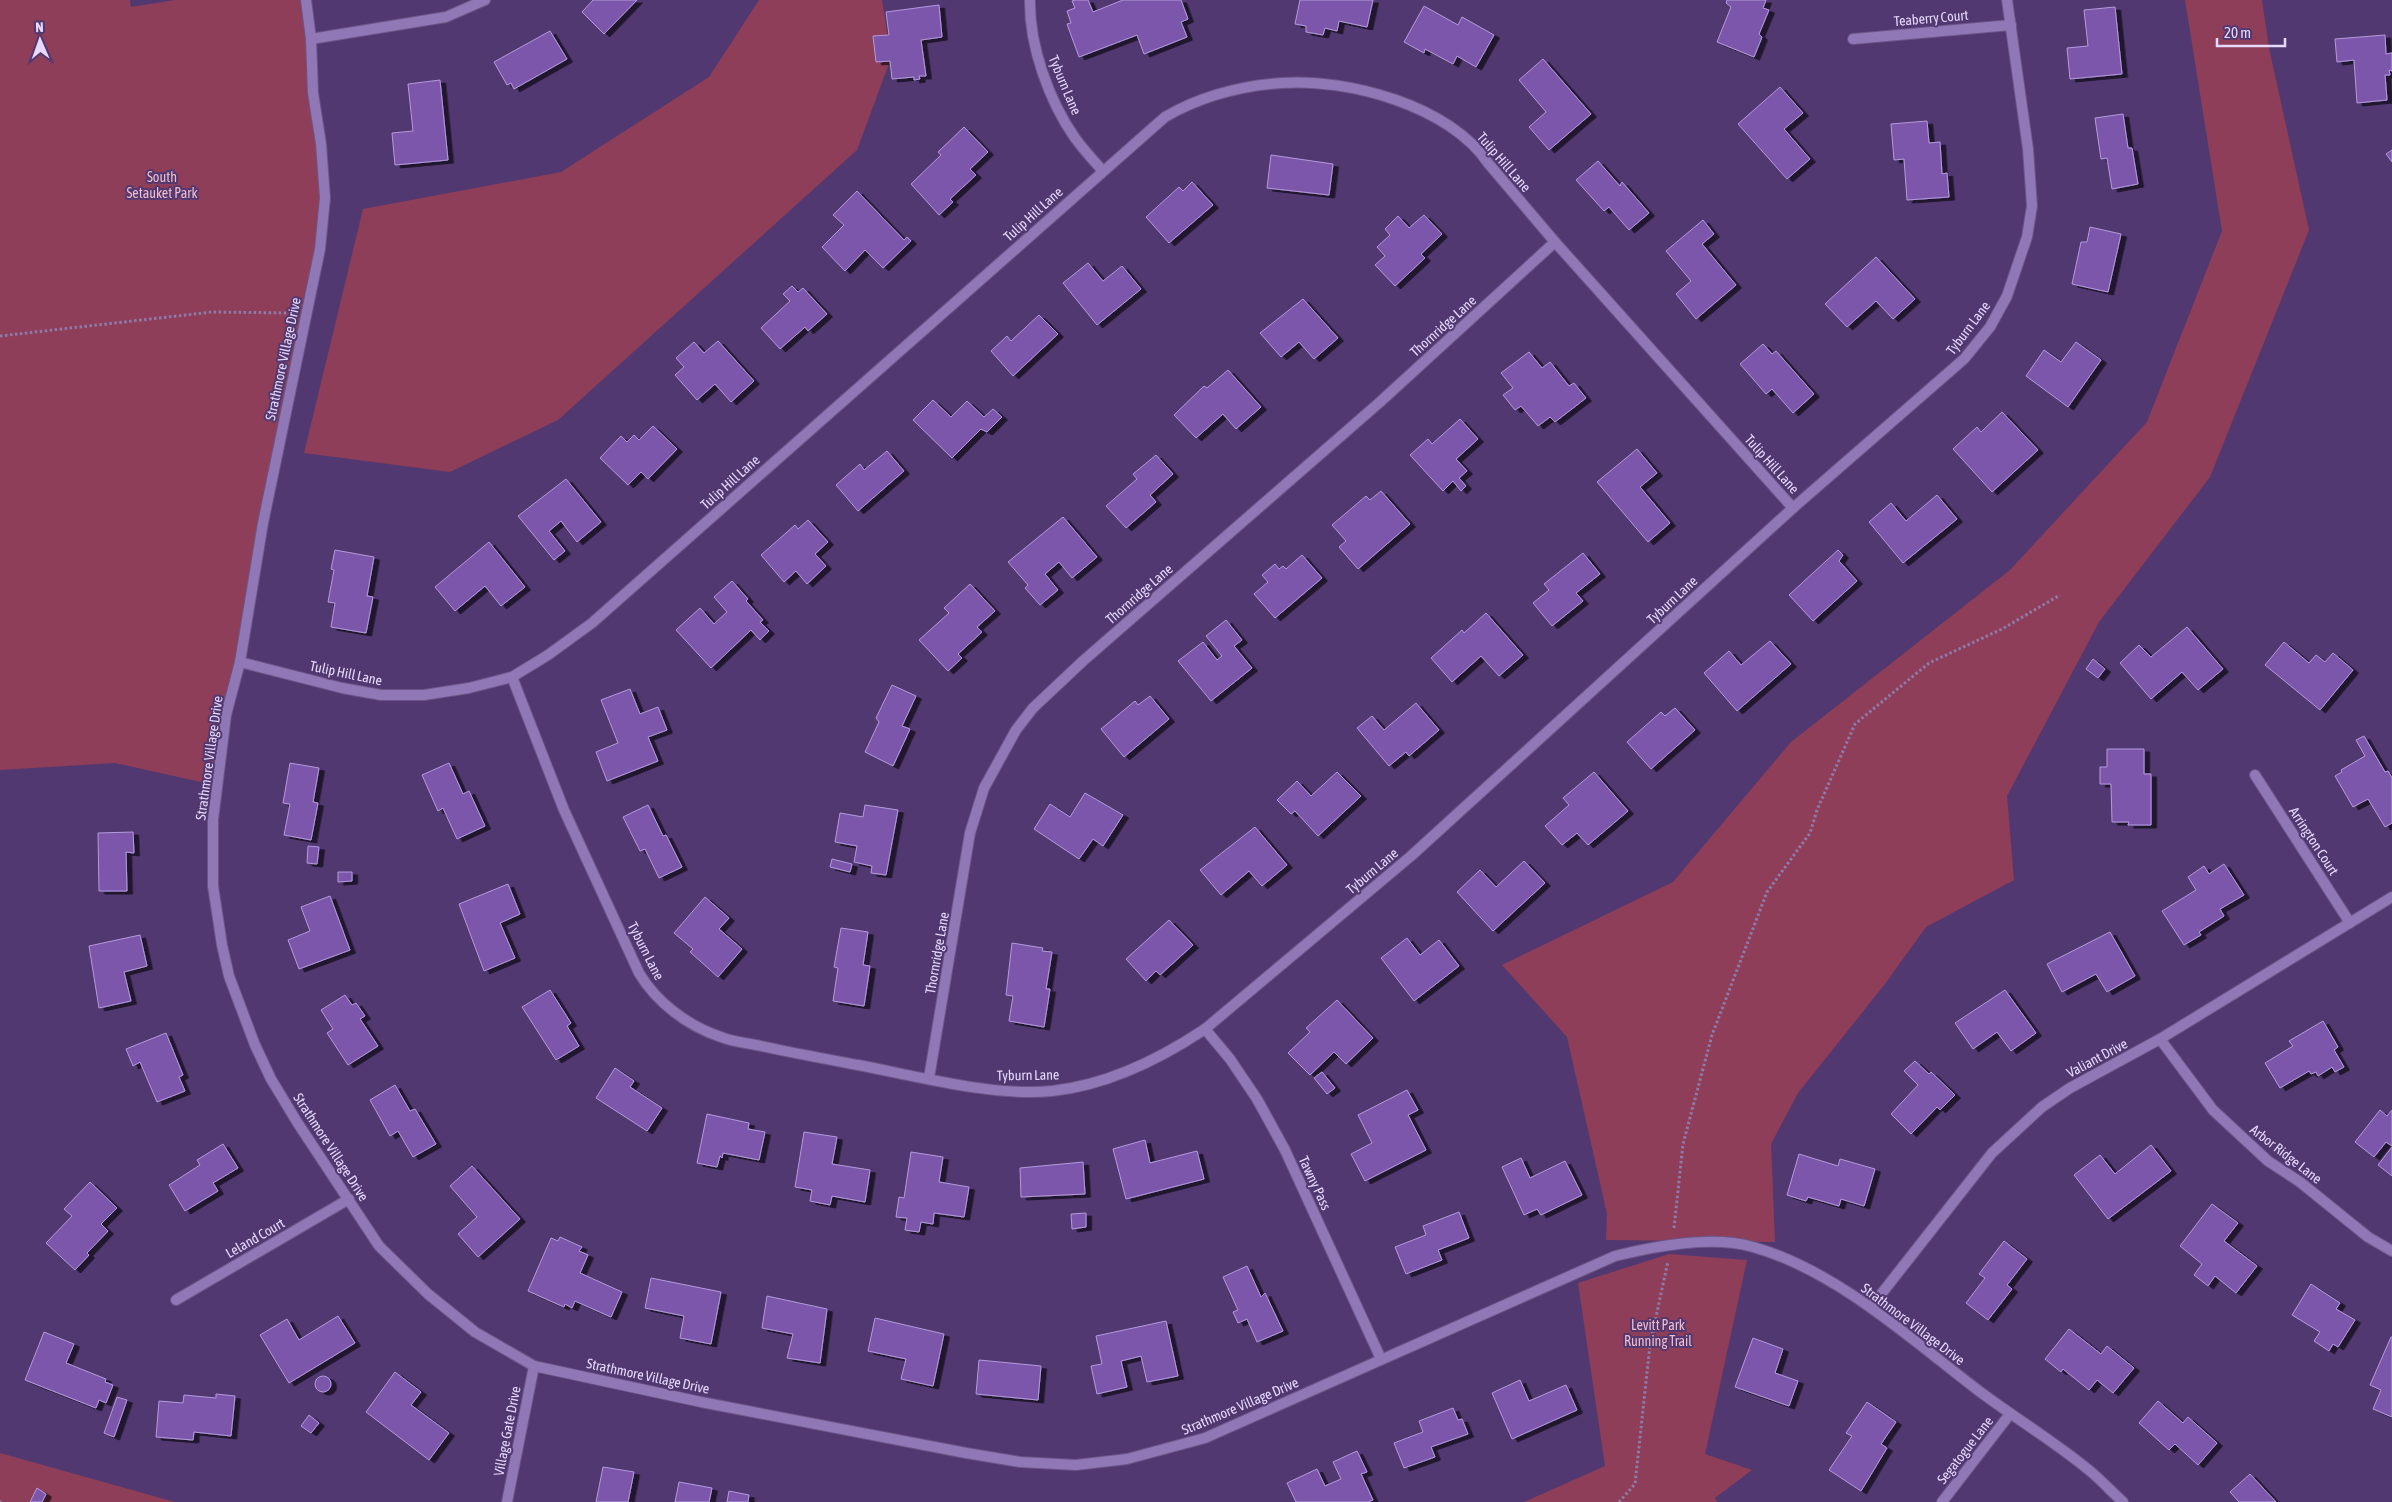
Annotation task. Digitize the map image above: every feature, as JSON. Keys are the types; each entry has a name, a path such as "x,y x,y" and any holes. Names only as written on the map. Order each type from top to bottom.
{"street":[{"name":"Strathmore Village Drive","path":"306,0 311,39 313,93 321,144 325,198 320,249 263,524 240,662 226,715 213,820 213,886 229,976 255,1044 271,1079 297,1122 379,1246 428,1294 475,1332 534,1366 701,1402 966,1453 1020,1462 1076,1465 1128,1459 1205,1438 1614,1256 1672,1245 1709,1242 1752,1246 1791,1261 1871,1307 2010,1414 2090,1471 2123,1502"},
{"path":"311,39 446,17 485,0"},
{"name":"Tyburn Lane","path":"1030,0 1030,29 1038,59 1061,117 1075,139 1102,170"},
{"name":"Tyburn Lane","path":"512,677 564,810 639,974 648,989 683,1018 721,1037 805,1056 1007,1091 1052,1091 1099,1081 1144,1064 1172,1051 1205,1029 1411,856 1793,508 1964,359 1990,326 2007,296 2027,237 2032,206 2028,150 2007,0"},
{"name":"Teaberry Court","path":"1854,39 2011,25"},
{"name":"Tulip Hill Lane","path":"240,662 342,688 381,695 424,695 469,688 512,677 548,655 592,623 1102,170 1165,117 1188,103 1216,94 1282,83 1354,89 1395,100 1432,116 1450,127 1479,150 1488,164 1555,242 1793,508"},
{"name":"Thornridge Lane","path":"929,1078 970,833 984,788 1016,730 1033,708 1083,661 1380,402 1555,242"},
{"name":"Arrington Court","path":"2255,775 2350,923"},
{"name":"Valiant Drive","path":"1871,1307 1992,1153 2042,1107 2070,1088 2160,1039 2392,897"},
{"name":"Tawny Pass","path":"1205,1029 1230,1059 1257,1099 1285,1150 1381,1359"},
{"name":"Arbor Ridge Lane","path":"2160,1039 2213,1110 2268,1161 2300,1182 2368,1237 2392,1251"},
{"name":"Leland Court","path":"176,1300 349,1200"},
{"name":"Village Gate Drive","path":"507,1502 534,1366"},
{"name":"Segatogue Lane","path":"1942,1502 2010,1414"}],"path":[{"path":"0,336 212,312 306,313"},
{"path":"1619,1502 1635,1484 1650,1345 1672,1245 1683,1144 1712,1035 1767,892 1810,833 1816,810 1855,724 1930,662 2002,629 2060,595"}],"green space":[{"name":"South Setauket Park","path":"0,0 130,0 131,7 175,0 306,0 325,198 263,523 219,786 115,763 0,770"},
{"path":"759,0 882,0 891,58 857,150 558,420 450,472 304,453 363,209 561,172 709,77"},
{"path":"2185,0 2262,0 2269,48 2309,230 2210,477 2099,622 2007,796 2014,880 1926,927 1885,984 1798,1093 1771,1144 1775,1242 1606,1240 1607,1214 1567,1037 1502,965 1673,882 1791,742 2010,570 2147,422 2222,231"},
{"name":"Levitt Park Running Trail","path":"1669,1254 1747,1260 1705,1454 1752,1470 1715,1498 1717,1502 1524,1502 1605,1466 1578,1283"},
{"path":"0,1453 175,1502 0,1502"}],"building":[{"path":"593,0 637,0 604,34 582,12"},
{"path":"1088,0 1093,12 1123,0 1181,0 1188,19 1181,22 1187,37 1144,54 1137,35 1079,57 1067,24 1071,23 1067,11 1075,8 1072,1"},
{"path":"1300,0 1373,0 1367,27 1339,21 1337,31 1325,28 1323,35 1306,32 1306,26 1295,24"},
{"path":"1727,0 1766,0 1763,8 1769,10 1759,34 1762,37 1754,57 1717,42 1731,7 1726,3"},
{"path":"939,5 942,37 921,40 926,76 919,76 920,79 914,80 914,77 892,79 890,61 876,62 873,36 889,35 886,12"},
{"path":"1424,6 1458,25 1462,17 1494,35 1476,67 1457,56 1453,64 1425,49 1424,53 1404,42"},
{"path":"2115,7 2122,74 2070,79 2067,48 2088,46 2084,10"},
{"path":"550,31 567,59 514,89 511,83 507,85 494,62"},
{"path":"2385,35 2386,54 2392,53 2392,71 2389,70 2390,75 2385,75 2387,100 2357,103 2354,60 2337,62 2335,39"},
{"path":"1543,59 1591,114 1549,150 1529,127 1546,112 1519,80"},
{"path":"440,80 448,160 395,165 392,133 413,131 408,84"},
{"path":"1780,87 1803,113 1784,129 1810,159 1787,179 1738,124"},
{"path":"2123,114 2128,148 2132,148 2138,184 2112,189 2107,158 2101,159 2095,118"},
{"path":"1927,121 1929,143 1940,142 1942,174 1947,173 1949,197 1907,200 1904,159 1894,160 1891,124"},
{"path":"964,127 988,152 970,169 976,175 950,199 953,202 939,215 911,184 941,155 938,152"},
{"path":"2392,150 2392,162 2386,154"},
{"path":"1271,155 1333,164 1329,195 1267,188"},
{"path":"1598,161 1620,186 1622,182 1649,213 1629,230 1609,207 1604,211 1576,180"},
{"path":"1192,182 1213,205 1169,243 1146,217 1179,187 1183,191"},
{"path":"857,191 904,240 907,237 911,241 883,268 865,250 845,271 822,247 844,225 833,215"},
{"path":"1424,215 1442,234 1421,254 1425,258 1395,286 1375,265 1385,256 1377,247 1390,235 1385,229 1398,216 1409,228"},
{"path":"1703,220 1714,234 1702,244 1736,285 1696,319 1676,294 1691,281 1666,251"},
{"path":"2090,227 2121,234 2108,292 2072,284 2081,242 2087,242"},
{"path":"1876,257 1915,299 1893,319 1876,301 1847,327 1825,304"},
{"path":"1088,263 1103,281 1122,266 1141,289 1097,325 1063,283"},
{"path":"792,286 798,292 803,288 827,314 808,331 805,327 780,349 761,328 790,301 783,294"},
{"path":"1303,299 1338,338 1314,359 1299,342 1281,357 1260,333"},
{"path":"1039,315 1058,334 1013,376 991,351 1007,336 1011,341"},
{"path":"718,341 754,381 731,402 715,384 697,400 675,375 684,367 676,358 694,342 704,353"},
{"path":"2076,342 2101,360 2068,407 2026,376 2044,350 2061,362"},
{"path":"1763,344 1772,354 1776,351 1814,394 1793,413 1772,389 1766,394 1740,364"},
{"path":"1529,352 1542,368 1550,362 1569,386 1574,383 1586,398 1555,422 1550,417 1538,426 1521,406 1515,410 1503,395 1513,388 1501,373"},
{"path":"1228,370 1261,407 1236,429 1223,414 1196,438 1174,415 1204,386 1207,388"},
{"path":"933,400 951,417 967,401 984,417 993,409 1002,417 987,432 981,429 952,458 913,420"},
{"path":"2002,412 2038,450 1992,492 1953,449 1977,427 1981,432"},
{"path":"1460,419 1478,439 1456,459 1467,471 1459,478 1466,486 1461,491 1453,481 1443,491 1410,455 1428,439 1432,444"},
{"path":"653,426 677,449 648,479 641,472 628,485 600,458 621,436 627,442 634,435 639,440"},
{"path":"1637,449 1657,473 1640,487 1670,523 1648,542 1597,482"},
{"path":"887,451 904,471 858,511 836,485 860,464 864,470"},
{"path":"1156,455 1173,474 1150,495 1156,502 1126,528 1106,506 1137,479 1133,474"},
{"path":"566,479 601,522 577,542 561,521 549,531 565,551 554,560 518,516"},
{"path":"1381,491 1410,524 1358,569 1339,547 1346,541 1332,525 1366,496 1370,500"},
{"path":"1937,495 1957,519 1903,563 1869,522 1891,503 1906,521"},
{"path":"1063,517 1097,557 1072,578 1059,562 1045,574 1058,590 1040,605 1025,588 1028,585 1008,562"},
{"path":"808,520 828,542 815,554 826,566 807,584 796,571 784,582 761,555 795,525 798,529"},
{"path":"489,542 525,587 501,606 485,586 455,611 435,587"},
{"path":"335,550 374,557 367,596 373,597 366,633 331,627 335,603 328,602 334,570 331,569"},
{"path":"1838,550 1843,555 1839,561 1857,581 1813,621 1789,595"},
{"path":"1583,553 1600,574 1576,593 1583,601 1552,626 1533,603 1549,590 1544,584"},
{"path":"1302,555 1322,578 1275,618 1254,594 1268,582 1262,575 1275,564 1279,569 1283,566 1286,569"},
{"path":"732,581 748,599 746,601 763,620 760,622 769,631 760,640 751,630 711,668 676,630 700,608 714,624 727,612 714,597"},
{"path":"970,584 995,611 977,627 982,632 958,654 962,658 948,671 919,640 949,613 944,608"},
{"path":"1486,613 1523,655 1499,676 1481,656 1452,682 1431,658 1462,630 1464,633"},
{"path":"1226,620 1242,640 1234,646 1252,668 1211,701 1178,661 1203,642 1217,660 1222,656 1206,636"},
{"path":"2187,627 2223,669 2198,690 2182,672 2151,699 2120,663 2139,645 2151,657"},
{"path":"1770,641 1791,664 1737,711 1704,673 1729,651 1741,665"},
{"path":"2284,642 2309,663 2316,655 2325,662 2333,653 2353,670 2320,710 2265,665"},
{"path":"2093,659 2105,669 2098,678 2086,669"},
{"path":"892,685 916,696 902,726 910,729 893,766 865,752 879,722 876,718"},
{"path":"630,689 640,714 658,707 667,730 648,737 658,761 607,781 596,752 618,743 601,700"},
{"path":"1150,696 1169,719 1124,757 1101,729 1135,701 1138,705"},
{"path":"1416,703 1439,730 1409,756 1406,752 1389,766 1357,728 1372,716 1384,730"},
{"path":"1675,708 1695,730 1651,769 1627,742 1661,712 1665,716"},
{"path":"2364,736 2385,772 2388,771 2392,778 2392,823 2385,827 2368,799 2353,807 2335,776 2342,772 2341,770 2365,756 2356,740"},
{"path":"2107,749 2144,749 2144,774 2151,774 2151,825 2128,825 2129,822 2112,822 2111,784 2100,784 2100,767 2107,767"},
{"path":"290,763 319,768 313,802 318,803 311,840 284,835 290,804 283,803"},
{"path":"449,763 463,794 469,791 485,826 457,839 443,808 438,811 422,775"},
{"path":"1337,772 1361,796 1318,836 1295,811 1291,814 1277,800 1297,781 1311,796"},
{"path":"1594,772 1628,811 1588,845 1577,833 1562,845 1545,826 1569,805 1563,798"},
{"path":"1085,793 1123,815 1103,846 1093,839 1079,859 1034,829 1050,804 1070,817"},
{"path":"648,805 663,836 666,835 682,867 659,878 645,849 640,851 623,817"},
{"path":"865,805 898,810 886,875 871,873 872,866 854,862 857,846 835,842 840,813 863,817"},
{"path":"1255,827 1287,865 1262,886 1249,871 1221,895 1200,870"},
{"path":"133,832 134,853 126,852 127,891 99,891 98,833"},
{"path":"308,846 319,847 317,864 307,863"},
{"path":"832,859 852,864 850,872 830,867"},
{"path":"1524,861 1545,883 1493,931 1457,892 1480,870 1496,887"},
{"path":"2224,864 2244,895 2220,909 2224,916 2199,932 2201,935 2184,945 2162,911 2196,890 2188,877 2204,866 2209,874"},
{"path":"338,872 352,872 352,881 338,882"},
{"path":"508,884 520,914 500,923 515,958 484,971 459,904"},
{"path":"330,896 350,950 299,969 288,940 310,931 301,907"},
{"path":"705,897 729,918 719,929 742,949 718,977 690,952 693,949 674,933"},
{"path":"1169,920 1193,945 1160,975 1156,971 1146,981 1126,959"},
{"path":"841,928 868,932 863,965 870,966 864,1006 833,1001 838,968 834,967"},
{"path":"2110,932 2135,976 2107,992 2096,974 2062,992 2047,964"},
{"path":"140,935 147,966 124,972 131,1001 99,1008 89,946"},
{"path":"1407,938 1420,955 1439,940 1459,966 1414,1001 1381,958"},
{"path":"1012,943 1043,948 1042,951 1052,952 1046,989 1050,989 1044,1027 1009,1021 1013,996 1006,995"},
{"path":"550,990 571,1023 567,1026 579,1046 556,1060 522,1007"},
{"path":"2005,990 2036,1033 2011,1051 1997,1032 1973,1049 1955,1023"},
{"path":"345,995 352,1005 356,1003 365,1016 360,1019 378,1046 348,1065 327,1033 333,1029 321,1010"},
{"path":"1337,1000 1373,1038 1346,1064 1334,1052 1310,1075 1288,1053 1310,1032 1306,1028"},
{"path":"2323,1021 2338,1047 2334,1050 2344,1067 2335,1072 2332,1067 2318,1076 2316,1072 2311,1074 2309,1071 2280,1088 2265,1063 2293,1046 2289,1041"},
{"path":"166,1033 183,1075 179,1077 185,1091 157,1102 140,1062 133,1066 126,1049"},
{"path":"1915,1061 1929,1074 1931,1072 1955,1095 1940,1110 1937,1107 1911,1134 1891,1114 1918,1085 1904,1071"},
{"path":"615,1068 634,1081 630,1087 662,1108 647,1131 596,1098"},
{"path":"1322,1072 1335,1088 1327,1094 1314,1078"},
{"path":"395,1085 410,1111 415,1109 436,1144 413,1157 398,1131 390,1136 370,1100"},
{"path":"1407,1090 1418,1110 1408,1115 1426,1150 1365,1181 1351,1154 1372,1143 1358,1115"},
{"path":"2380,1110 2387,1116 2392,1110 2392,1146 2386,1142 2374,1157 2355,1142"},
{"path":"707,1114 749,1123 748,1129 765,1132 759,1160 723,1153 722,1158 720,1156 717,1167 697,1163"},
{"path":"804,1132 837,1137 832,1164 870,1170 865,1202 832,1196 830,1205 810,1201 812,1190 795,1187"},
{"path":"1145,1140 1150,1163 1197,1151 1204,1179 1126,1199 1113,1149"},
{"path":"223,1144 238,1168 213,1183 218,1191 185,1211 169,1185 200,1165 197,1160"},
{"path":"2151,1145 2171,1171 2108,1219 2074,1175 2100,1155 2115,1174"},
{"path":"2392,1147 2392,1176 2378,1165"},
{"path":"911,1152 943,1157 939,1182 969,1187 964,1217 934,1213 933,1224 921,1222 919,1232 905,1230 907,1218 896,1217 899,1197 904,1198"},
{"path":"1799,1154 1838,1166 1840,1159 1875,1169 1864,1206 1841,1199 1839,1206 1808,1197 1806,1201 1787,1195"},
{"path":"1521,1158 1530,1178 1565,1161 1582,1195 1541,1215 1537,1209 1524,1215 1502,1167"},
{"path":"1083,1162 1085,1194 1021,1197 1020,1168"},
{"path":"472,1166 520,1219 478,1257 458,1234 477,1217 450,1186"},
{"path":"90,1182 117,1208 101,1224 108,1231 87,1253 89,1255 75,1270 46,1243 72,1216 64,1209"},
{"path":"2212,1204 2238,1223 2224,1241 2257,1266 2236,1293 2215,1276 2208,1286 2194,1275 2202,1264 2180,1246"},
{"path":"1459,1212 1469,1238 1438,1250 1442,1260 1406,1274 1395,1247 1426,1235 1423,1226"},
{"path":"1086,1213 1086,1227 1072,1229 1071,1214"},
{"path":"560,1237 582,1247 579,1251 588,1255 580,1273 622,1292 611,1317 575,1301 572,1308 565,1304 564,1307 528,1291 551,1238 558,1241"},
{"path":"2004,1241 2027,1259 2007,1285 2012,1289 1988,1320 1966,1303 1985,1278 1979,1274"},
{"path":"1247,1266 1261,1297 1265,1293 1283,1331 1257,1342 1247,1319 1238,1323 1233,1312 1238,1310 1223,1277"},
{"path":"651,1278 721,1292 711,1344 680,1338 684,1316 645,1308"},
{"path":"2311,1284 2340,1303 2336,1309 2355,1320 2338,1347 2333,1344 2329,1351 2314,1341 2320,1332 2292,1315"},
{"path":"767,1296 827,1309 820,1363 787,1358 793,1334 762,1328"},
{"path":"338,1316 355,1343 289,1383 260,1335 287,1319 299,1340"},
{"path":"875,1318 944,1334 933,1386 901,1379 906,1359 868,1351"},
{"path":"1166,1321 1178,1376 1147,1382 1141,1356 1121,1361 1127,1387 1097,1394 1091,1366 1102,1364 1096,1336"},
{"path":"2069,1329 2101,1354 2107,1346 2134,1368 2113,1393 2097,1380 2089,1390 2063,1369 2061,1372 2045,1359"},
{"path":"44,1332 74,1344 66,1363 106,1379 105,1382 113,1385 106,1403 99,1400 96,1408 25,1380"},
{"path":"2391,1337 2392,1417 2373,1409 2381,1390 2370,1385"},
{"path":"1753,1338 1783,1349 1775,1373 1798,1381 1789,1406 1735,1387"},
{"path":"979,1360 1041,1366 1038,1400 976,1394"},
{"path":"395,1372 421,1392 411,1405 449,1433 429,1460 366,1412"},
{"path":"320,1376 326,1376 331,1381 329,1390 320,1392 315,1387 315,1381"},
{"path":"1520,1380 1529,1401 1566,1385 1577,1410 1512,1439 1492,1393"},
{"path":"216,1394 235,1396 231,1436 194,1432 193,1440 156,1437 159,1401 183,1403 184,1395 216,1398"},
{"path":"117,1397 127,1400 114,1437 104,1433"},
{"path":"2158,1401 2183,1423 2188,1417 2217,1443 2198,1465 2175,1444 2169,1450 2139,1423"},
{"path":"1867,1402 1896,1422 1881,1444 1887,1448 1861,1491 1829,1470 1852,1436 1846,1433"},
{"path":"1453,1408 1458,1420 1462,1419 1468,1434 1431,1447 1435,1457 1404,1468 1394,1443 1423,1432 1419,1421"},
{"path":"309,1415 319,1423 311,1433 301,1426"},
{"path":"1357,1451 1367,1472 1361,1474 1373,1500 1368,1502 1296,1502 1287,1483 1317,1469 1325,1486 1341,1479 1333,1462"},
{"path":"603,1467 634,1472 628,1502 596,1502"},
{"path":"2250,1474 2276,1502 2239,1502 2230,1492"},
{"path":"679,1482 712,1488 709,1502 675,1502"},
{"path":"37,1488 46,1494 42,1502 30,1502"},
{"path":"729,1491 749,1495 748,1502 727,1502"}]}
